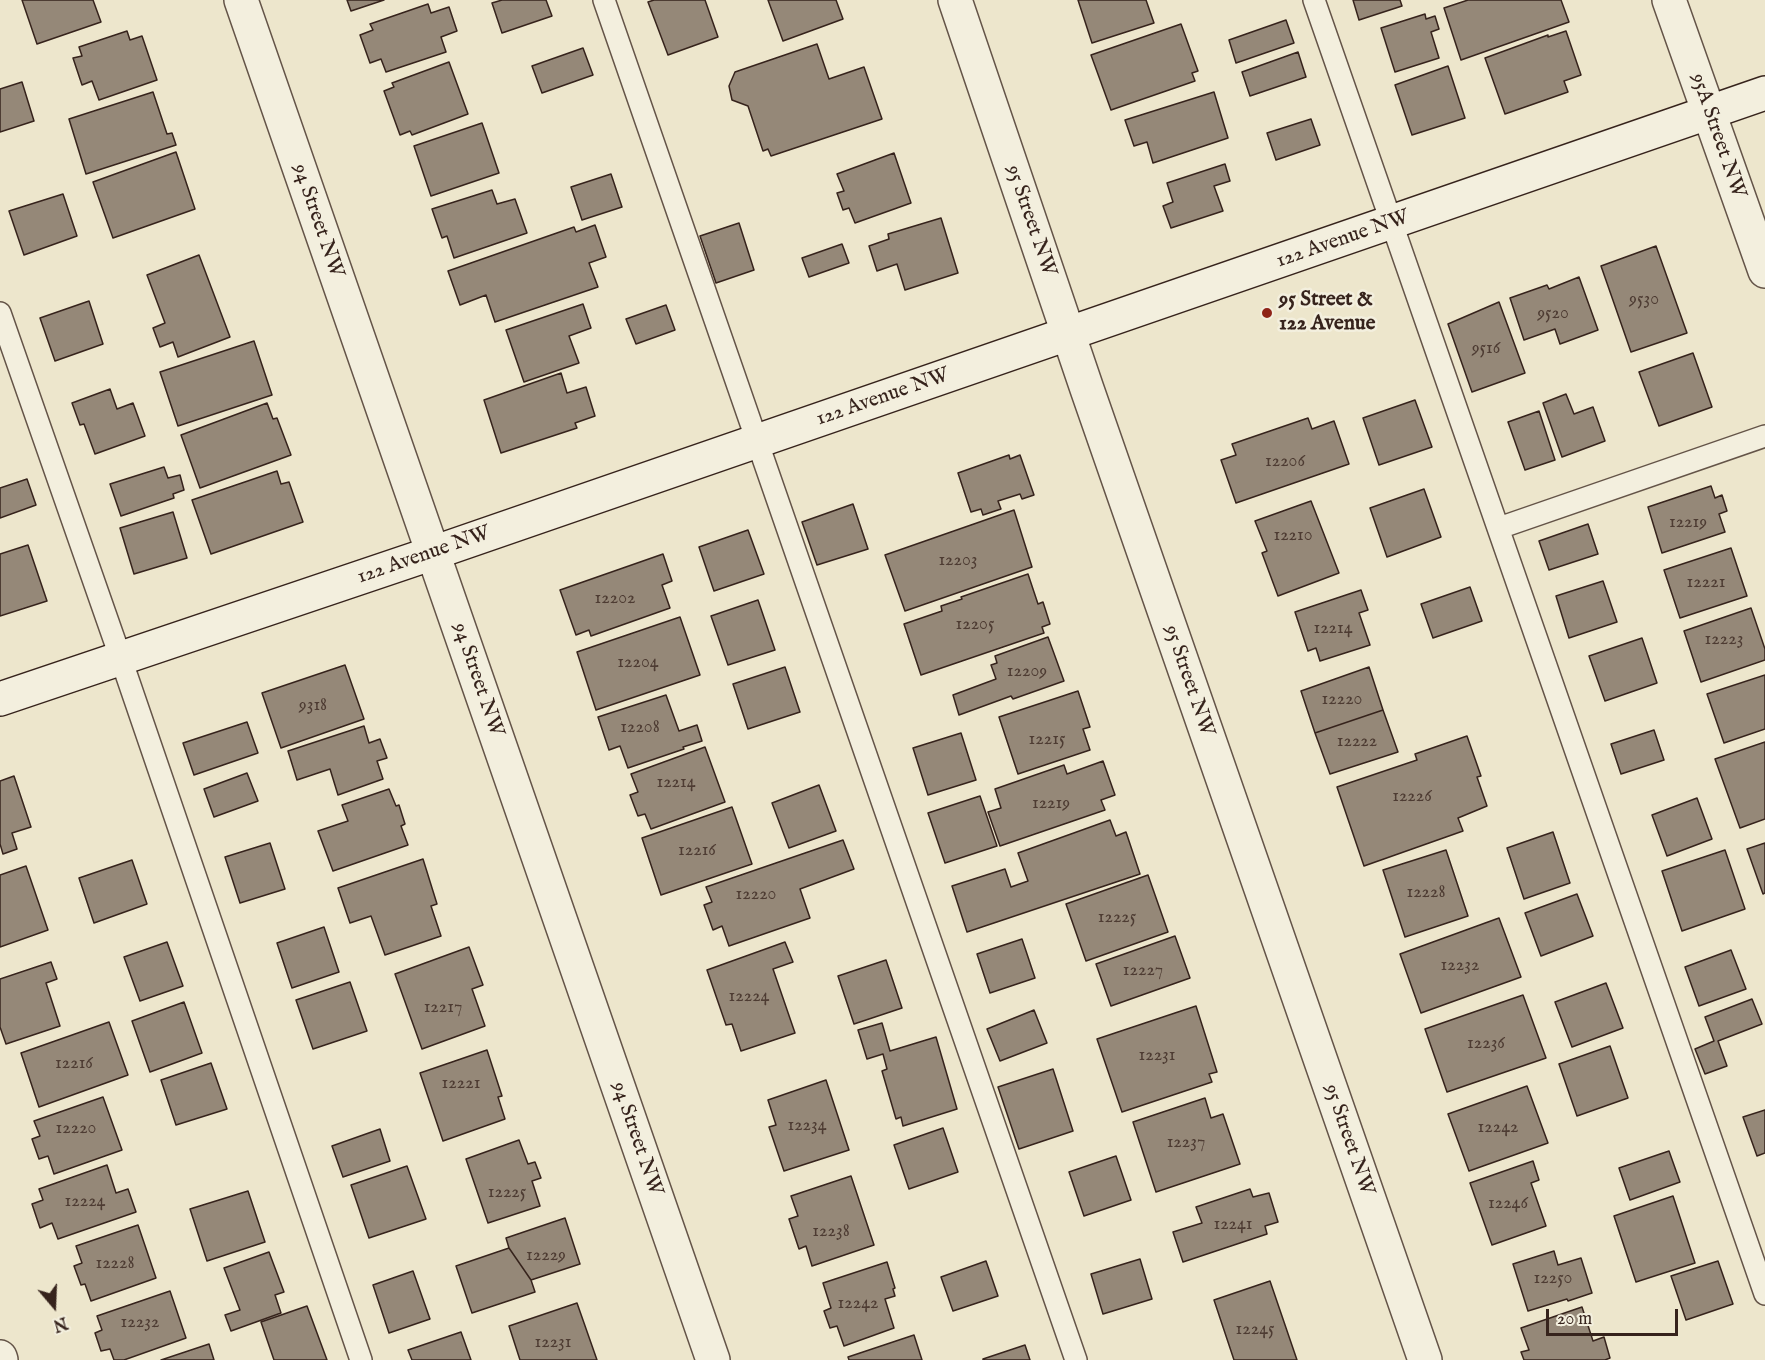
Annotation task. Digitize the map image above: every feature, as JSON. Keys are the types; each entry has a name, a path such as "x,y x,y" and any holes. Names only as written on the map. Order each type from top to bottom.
{"street":[{"name":"94 Street NW","path":"241,0 713,1360"},
{"name":"95 Street NW","path":"955,0 1068,334 1425,1360"},
{"name":"95A Street NW","path":"1669,0 1765,272"},
{"name":"122 Avenue NW","path":"0,699 433,553 1765,93"}],"lane":[{"path":"604,0 1076,1360"},
{"path":"1314,0 1765,1294"},
{"path":"0,314 121,659 361,1360"},
{"path":"1499,528 1765,436"}],"building":[{"path":"22,0 93,0 101,22 37,44"},
{"path":"347,0 384,0 351,11"},
{"path":"502,0 546,0 552,16 502,33 492,3"},
{"path":"705,0 718,37 668,55 648,2"},
{"path":"768,0 836,0 843,19 783,41"},
{"path":"1078,0 1146,0 1154,23 1092,43"},
{"path":"1353,0 1400,0 1402,6 1359,20"},
{"path":"1468,0 1561,0 1569,22 1461,60 1444,8"},
{"path":"428,4 431,13 449,7 457,31 441,37 446,52 386,72 381,59 370,63 360,35 373,30 370,24"},
{"path":"1425,14 1426,19 1435,16 1439,29 1431,32 1439,58 1395,72 1381,28"},
{"path":"1286,20 1294,43 1236,63 1229,40"},
{"path":"1181,24 1198,71 1192,73 1195,81 1111,110 1091,55"},
{"path":"127,31 130,40 142,36 157,80 99,100 92,81 82,85 73,58 82,56 79,47"},
{"path":"1566,31 1581,75 1564,81 1568,92 1505,114 1485,58 1548,35 1548,37"},
{"path":"817,44 829,79 864,67 882,119 771,156 768,149 763,151 748,106 732,100 729,86 735,72"},
{"path":"583,48 593,75 542,93 532,66"},
{"path":"1298,52 1306,77 1250,96 1242,72"},
{"path":"449,62 468,114 412,135 410,131 400,135 384,91 394,87 392,83"},
{"path":"1448,66 1465,118 1412,135 1395,85"},
{"path":"22,82 34,121 0,132 0,89"},
{"path":"153,92 167,134 172,133 176,145 86,174 69,119"},
{"path":"1214,92 1228,138 1153,163 1147,142 1134,146 1125,120"},
{"path":"1311,119 1320,145 1276,160 1267,133"},
{"path":"482,123 499,173 431,196 414,146"},
{"path":"176,152 195,209 113,238 93,182"},
{"path":"894,153 911,203 855,223 849,208 843,210 837,193 844,191 837,174"},
{"path":"1225,164 1230,181 1214,186 1223,211 1171,228 1163,206 1173,202 1167,183"},
{"path":"611,174 622,207 582,220 571,187"},
{"path":"492,190 497,204 515,199 527,233 454,258 447,236 442,238 432,209"},
{"path":"63,194 77,236 24,255 9,211"},
{"path":"941,218 958,273 905,290 897,264 877,271 869,246 889,239 888,234"},
{"path":"739,223 754,270 716,283 700,236"},
{"path":"595,225 606,257 589,263 598,287 495,322 486,295 460,305 448,271 574,227 576,232"},
{"path":"842,244 849,263 809,277 802,258"},
{"path":"1656,246 1687,333 1631,352 1601,266"},
{"path":"199,255 230,337 178,357 173,342 160,347 153,328 165,323 147,275"},
{"path":"1579,277 1598,330 1560,344 1555,329 1524,340 1510,298 1547,285 1549,289"},
{"path":"89,301 103,344 55,361 40,318"},
{"path":"1499,302 1525,373 1472,392 1448,324"},
{"path":"583,304 591,328 569,336 579,363 524,382 506,330"},
{"path":"666,305 675,330 636,344 626,319"},
{"path":"254,341 272,395 178,426 160,372"},
{"path":"1693,353 1712,407 1659,426 1639,372"},
{"path":"561,373 567,393 586,387 595,416 575,423 577,428 501,453 484,400"},
{"path":"110,389 117,409 133,403 145,436 95,454 84,424 80,425 72,403"},
{"path":"1566,394 1574,414 1593,407 1605,441 1562,457 1543,403"},
{"path":"1415,400 1432,447 1379,465 1363,418"},
{"path":"267,403 273,419 277,418 291,455 200,488 181,435"},
{"path":"1539,411 1555,460 1525,470 1508,422"},
{"path":"1308,418 1312,429 1334,421 1349,464 1236,503 1221,460 1236,455 1232,444"},
{"path":"1009,455 1010,459 1020,455 1034,495 1022,499 1020,494 998,501 1001,509 983,515 981,509 971,512 958,473"},
{"path":"164,467 168,478 180,475 184,490 173,494 174,498 121,516 110,484"},
{"path":"277,471 281,484 289,482 303,522 211,554 192,500"},
{"path":"27,479 36,505 0,518 0,488"},
{"path":"1711,486 1715,498 1722,495 1727,511 1719,514 1725,532 1662,553 1648,507"},
{"path":"1424,489 1441,537 1387,557 1370,508"},
{"path":"1311,501 1339,573 1278,596 1262,553 1267,551 1255,521"},
{"path":"853,504 868,549 817,565 802,522"},
{"path":"1014,510 1032,567 905,611 885,555"},
{"path":"173,512 187,558 134,574 120,528"},
{"path":"1588,524 1598,554 1549,570 1539,541"},
{"path":"748,530 764,574 714,591 699,547"},
{"path":"28,545 47,601 0,616 0,554"},
{"path":"1731,548 1747,596 1680,618 1664,570"},
{"path":"663,554 672,581 662,585 670,608 591,636 589,630 576,635 560,590"},
{"path":"1028,574 1038,604 1043,602 1050,624 1042,627 1044,633 921,675 904,624 942,611 941,606 962,599 961,597"},
{"path":"1603,581 1617,622 1569,638 1556,596"},
{"path":"1470,587 1482,621 1433,638 1421,604"},
{"path":"1361,590 1368,610 1359,613 1370,645 1320,661 1316,648 1308,651 1295,612"},
{"path":"758,600 775,650 728,665 711,616"},
{"path":"1751,608 1765,649 1765,660 1701,682 1684,631"},
{"path":"680,617 700,675 596,710 577,652"},
{"path":"1048,637 1064,681 1013,699 1011,696 959,715 953,695 996,679 991,665 997,663 995,656"},
{"path":"1642,638 1657,683 1605,701 1589,656"},
{"path":"345,665 364,719 281,748 262,693"},
{"path":"785,667 800,712 748,729 733,684"},
{"path":"1369,667 1383,710 1315,733 1301,691"},
{"path":"1765,675 1765,729 1724,743 1707,694"},
{"path":"1078,691 1090,727 1083,729 1090,750 1018,774 999,717"},
{"path":"666,695 679,731 697,725 702,741 628,768 620,746 609,750 598,717"},
{"path":"1383,710 1398,752 1330,774 1315,733"},
{"path":"247,722 258,753 194,775 183,743"},
{"path":"364,726 369,743 380,739 387,758 377,761 383,779 338,795 330,769 297,780 288,751"},
{"path":"1654,730 1664,760 1621,774 1611,744"},
{"path":"961,733 976,780 928,795 913,748"},
{"path":"1467,736 1481,776 1477,777 1487,806 1458,818 1463,831 1364,866 1337,787 1417,760 1415,754"},
{"path":"1765,742 1765,819 1740,828 1715,759"},
{"path":"705,747 725,802 651,829 645,814 638,816 630,795 638,792 631,774"},
{"path":"1103,761 1115,795 1101,800 1105,810 1000,846 988,812 1001,808 995,789 1064,765 1067,774"},
{"path":"247,773 258,801 214,817 204,789"},
{"path":"14,776 31,827 12,833 17,849 3,854 0,844 0,781"},
{"path":"819,785 836,831 789,848 772,803"},
{"path":"389,789 396,806 399,805 405,824 401,826 408,845 333,871 318,831 348,821 342,805"},
{"path":"980,796 997,846 945,863 928,813"},
{"path":"1697,798 1712,839 1667,856 1652,815"},
{"path":"732,807 752,864 661,895 642,838"},
{"path":"1110,820 1116,836 1126,832 1140,874 967,932 952,886 1005,869 1011,887 1028,881 1018,853"},
{"path":"1553,832 1570,883 1524,899 1507,848"},
{"path":"843,840 854,869 800,889 810,918 729,946 722,926 713,930 704,905 712,902 706,887"},
{"path":"270,843 285,889 240,903 225,857"},
{"path":"1765,843 1765,893 1763,894 1747,849"},
{"path":"1446,850 1468,916 1405,937 1383,870"},
{"path":"1725,850 1745,909 1682,931 1662,871"},
{"path":"423,859 437,904 431,906 441,936 385,955 371,916 350,923 338,888"},
{"path":"132,860 147,904 94,923 79,878"},
{"path":"26,866 48,930 0,947 0,875"},
{"path":"1148,875 1168,932 1086,961 1066,904"},
{"path":"1577,894 1593,936 1541,956 1525,913"},
{"path":"1499,918 1521,977 1421,1013 1400,954"},
{"path":"324,927 339,972 292,988 277,943"},
{"path":"1175,936 1190,978 1111,1006 1096,964"},
{"path":"1022,939 1035,978 990,993 977,954"},
{"path":"167,942 183,986 140,1001 124,957"},
{"path":"785,942 793,962 773,969 795,1033 741,1051 732,1024 726,1025 707,970"},
{"path":"469,947 483,985 472,989 485,1026 422,1049 395,974"},
{"path":"1731,950 1746,989 1699,1006 1685,967"},
{"path":"886,960 902,1008 854,1024 838,976"},
{"path":"51,962 57,979 46,983 60,1026 6,1044 0,1027 0,979"},
{"path":"350,982 367,1031 313,1049 296,1000"},
{"path":"1606,983 1623,1028 1572,1047 1555,1002"},
{"path":"1523,995 1546,1058 1447,1092 1425,1029"},
{"path":"1752,999 1762,1024 1718,1041 1727,1066 1705,1074 1695,1049 1714,1041 1705,1017"},
{"path":"184,1002 202,1053 150,1072 132,1021"},
{"path":"1196,1006 1217,1072 1209,1074 1212,1082 1122,1112 1097,1039"},
{"path":"1034,1010 1047,1043 1000,1061 987,1029"},
{"path":"109,1022 128,1075 39,1107 21,1053"},
{"path":"882,1023 890,1051 936,1037 957,1109 903,1126 901,1117 896,1119 882,1071 887,1069 883,1054 867,1059 858,1030"},
{"path":"1610,1046 1628,1098 1577,1116 1559,1064"},
{"path":"487,1050 502,1096 498,1097 505,1119 443,1141 420,1073"},
{"path":"211,1063 227,1109 176,1125 161,1080"},
{"path":"1053,1069 1073,1131 1019,1149 998,1087"},
{"path":"826,1080 849,1150 784,1171 769,1127 776,1125 768,1100"},
{"path":"1527,1086 1548,1143 1469,1171 1448,1114"},
{"path":"103,1097 122,1150 54,1174 48,1156 39,1159 32,1139 40,1136 34,1121"},
{"path":"1205,1098 1211,1118 1223,1114 1240,1164 1156,1192 1133,1122"},
{"path":"1765,1110 1765,1153 1757,1156 1743,1117"},
{"path":"943,1128 958,1172 909,1189 894,1145"},
{"path":"380,1129 390,1161 343,1177 332,1146"},
{"path":"519,1140 528,1164 535,1162 541,1178 532,1181 540,1206 488,1223 466,1159"},
{"path":"1669,1151 1680,1182 1630,1200 1619,1168"},
{"path":"1116,1156 1131,1200 1084,1216 1069,1172"},
{"path":"1533,1161 1539,1180 1531,1183 1546,1226 1492,1245 1470,1183"},
{"path":"107,1165 116,1193 128,1189 136,1212 58,1239 52,1223 40,1228 32,1204 43,1200 39,1189"},
{"path":"407,1166 426,1219 369,1238 351,1185"},
{"path":"851,1176 874,1245 812,1266 806,1246 799,1249 789,1219 798,1216 791,1196"},
{"path":"1250,1189 1253,1197 1269,1193 1278,1222 1265,1226 1267,1234 1183,1262 1173,1232 1202,1223 1196,1207"},
{"path":"248,1191 265,1242 207,1261 190,1209"},
{"path":"1673,1196 1695,1263 1636,1282 1614,1216"},
{"path":"565,1218 580,1264 531,1280 509,1248 506,1238"},
{"path":"138,1225 156,1278 91,1301 85,1284 81,1285 74,1266 82,1263 76,1246"},
{"path":"509,1248 531,1280 535,1292 472,1313 456,1266"},
{"path":"1554,1251 1558,1265 1581,1258 1592,1293 1528,1311 1513,1264"},
{"path":"269,1252 284,1292 275,1295 281,1313 231,1331 225,1315 240,1310 224,1268"},
{"path":"1140,1259 1152,1299 1103,1314 1091,1274"},
{"path":"986,1261 998,1296 953,1311 941,1277"},
{"path":"1718,1261 1733,1304 1686,1320 1671,1276"},
{"path":"887,1262 895,1288 893,1289 895,1296 885,1299 894,1328 844,1346 837,1326 830,1328 824,1311 831,1308 823,1283"},
{"path":"413,1271 430,1319 389,1333 373,1285"},
{"path":"1270,1281 1297,1360 1234,1360 1214,1300"},
{"path":"170,1291 186,1338 124,1360 114,1360 110,1349 101,1351 95,1333 102,1330 97,1316"},
{"path":"577,1303 597,1360 520,1360 509,1326"},
{"path":"307,1306 327,1360 274,1360 261,1322"},
{"path":"1582,1307 1593,1341 1604,1337 1610,1358 1605,1360 1524,1360 1521,1352 1529,1350 1521,1328"},
{"path":"461,1332 471,1360 412,1360 408,1350"},
{"path":"914,1335 922,1360 849,1360 848,1357"},
{"path":"209,1344 214,1360 161,1360"},
{"path":"1025,1345 1030,1360 983,1360 983,1359"}],"place":[{"name":"95 Street & 122 Avenue","path":"1267,313"}]}
